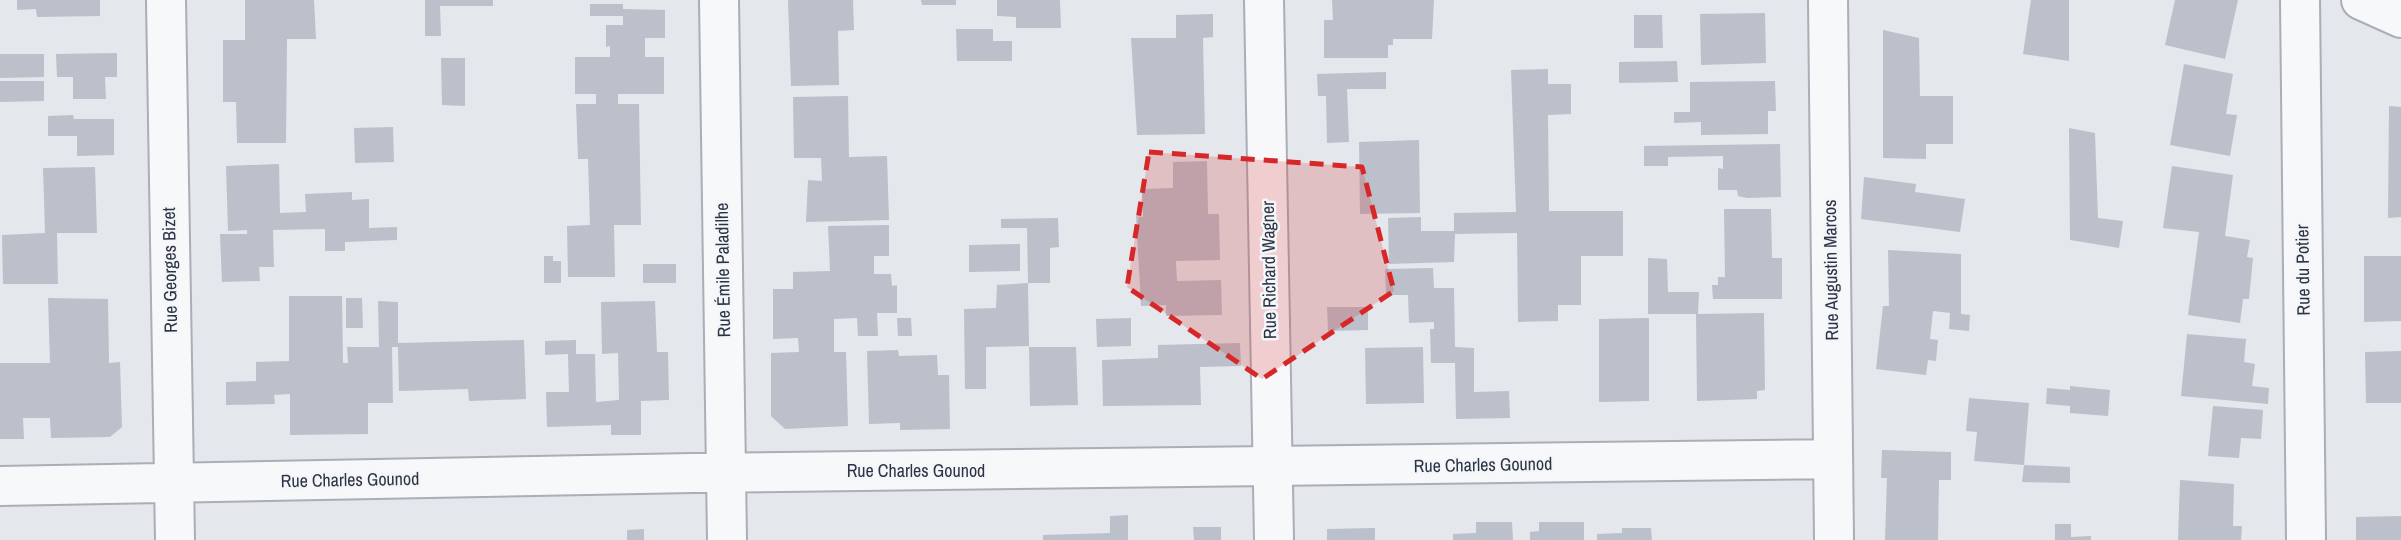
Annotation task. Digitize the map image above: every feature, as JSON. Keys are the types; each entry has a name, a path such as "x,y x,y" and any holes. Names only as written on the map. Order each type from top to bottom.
{"street":[{"name":"Rue Georges Bizet","path":"166,0 175,540"},
{"name":"Rue Émile Paladilhe","path":"719,0 727,540"},
{"name":"Rue Richard Wagner","path":"1264,0 1273,540"},
{"name":"Rue Augustin Marcos","path":"1828,0 1834,540"},
{"name":"Rue du Potier","path":"2300,0 2306,540"},
{"path":"2361,0 2401,18"},
{"name":"Rue Charles Gounod","path":"0,486 726,472 1273,468 1833,459"}],"highlighted area":[{"path":"1149,152 1362,167 1394,291 1262,379 1127,287"}],"building":[{"path":"17,0 100,0 100,16 37,17 36,9 17,10"},
{"path":"245,0 314,0 316,39 287,39 286,143 237,143 236,102 223,102 223,40 245,40"},
{"path":"425,0 493,0 493,6 440,6 441,36 425,36"},
{"path":"788,0 853,0 854,30 838,31 839,85 791,86"},
{"path":"921,0 956,0 956,5 922,5"},
{"path":"997,0 1060,0 1061,28 1016,28 1016,17 997,16"},
{"path":"1332,0 1434,0 1432,39 1393,39 1393,45 1388,45 1388,58 1324,58 1324,20 1333,20"},
{"path":"2031,0 2069,0 2069,61 2023,54"},
{"path":"2175,0 2238,0 2225,59 2165,45"},
{"path":"590,4 623,4 623,9 665,10 665,38 645,38 645,57 664,57 664,94 618,94 618,104 639,104 641,225 614,225 615,277 568,277 567,226 590,225 588,159 578,159 576,104 596,104 596,94 575,94 575,57 610,57 610,46 606,47 606,25 623,25 623,16 590,16"},
{"path":"1765,13 1766,63 1701,65 1700,14"},
{"path":"1213,14 1213,37 1203,38 1205,134 1137,135 1131,38 1176,38 1176,15"},
{"path":"1634,15 1662,15 1663,48 1634,48"},
{"path":"956,29 993,29 993,41 1012,41 1012,61 957,61"},
{"path":"1883,30 1919,38 1920,96 1953,96 1953,144 1926,144 1926,159 1883,158"},
{"path":"117,53 117,77 105,77 106,99 73,99 73,77 57,77 56,54"},
{"path":"0,54 44,54 44,77 0,78"},
{"path":"441,58 465,58 465,106 442,105"},
{"path":"1677,61 1678,82 1619,83 1619,62"},
{"path":"2184,64 2233,74 2226,114 2237,115 2230,156 2170,145"},
{"path":"1548,69 1548,84 1571,84 1571,114 1548,115 1549,211 1623,211 1623,256 1581,256 1581,305 1558,305 1558,321 1518,322 1517,233 1455,234 1454,262 1389,264 1388,218 1421,217 1421,231 1454,231 1454,213 1516,212 1511,70"},
{"path":"1386,72 1386,89 1347,89 1349,142 1327,143 1326,96 1318,96 1317,74"},
{"path":"0,81 44,81 44,101 0,102"},
{"path":"1775,81 1776,111 1768,111 1768,134 1701,135 1701,122 1674,123 1674,112 1690,112 1690,82"},
{"path":"848,96 849,157 887,156 889,220 806,222 808,180 822,181 821,158 794,158 793,97"},
{"path":"2389,106 2401,107 2401,217 2388,218"},
{"path":"73,115 74,119 114,119 114,155 77,156 77,136 48,136 48,116"},
{"path":"393,127 394,162 355,163 354,128"},
{"path":"2069,128 2095,133 2098,218 2123,221 2119,248 2070,240"},
{"path":"1419,140 1420,213 1360,214 1359,142"},
{"path":"1780,144 1781,197 1747,198 1738,196 1737,190 1718,190 1718,168 1723,169 1723,156 1668,157 1668,166 1644,166 1644,146"},
{"path":"1207,161 1208,214 1219,214 1220,260 1176,261 1177,281 1221,280 1222,315 1166,316 1166,305 1141,306 1136,216 1143,217 1142,189 1173,188 1173,162"},
{"path":"279,164 280,213 306,212 305,194 352,192 352,200 369,199 369,228 397,227 397,240 345,242 345,251 325,251 325,229 273,230 274,267 259,267 260,281 222,282 220,234 247,234 247,230 228,231 226,166"},
{"path":"2172,166 2233,175 2225,236 2250,240 2247,257 2253,258 2249,299 2243,299 2240,323 2188,315 2199,232 2163,228"},
{"path":"95,167 97,233 57,233 58,284 3,284 2,235 45,233 43,168"},
{"path":"1864,177 1916,184 1915,192 1965,199 1960,232 1861,219"},
{"path":"1724,209 1771,209 1772,258 1782,258 1782,299 1713,299 1712,285 1718,285 1718,277 1725,277"},
{"path":"1058,218 1059,247 1050,248 1050,283 1028,283 1027,228 1001,228 1001,219"},
{"path":"889,225 889,256 874,256 874,274 891,274 892,286 897,285 897,313 877,313 878,336 858,336 857,318 834,319 834,352 846,352 848,426 785,429 771,416 771,353 799,352 798,338 773,339 773,289 793,289 793,272 830,271 828,226"},
{"path":"1020,244 1020,271 969,272 969,245"},
{"path":"1888,250 1961,254 1961,314 1970,315 1969,331 1949,329 1950,313 1933,311 1930,339 1938,340 1936,361 1928,360 1926,375 1876,369 1883,306 1889,306"},
{"path":"544,256 553,256 553,261 561,261 561,283 544,283"},
{"path":"2364,256 2401,256 2401,321 2364,322"},
{"path":"1648,258 1667,259 1668,292 1699,292 1698,314 1764,313 1765,390 1757,391 1757,399 1697,401 1696,314 1648,314"},
{"path":"643,264 676,264 676,283 643,283"},
{"path":"1433,268 1434,288 1454,288 1455,347 1474,348 1474,392 1509,391 1510,418 1456,419 1455,363 1431,363 1430,329 1434,329 1434,322 1409,323 1408,295 1386,295 1385,269"},
{"path":"1028,283 1029,346 986,347 986,389 965,389 964,309 996,308 997,285"},
{"path":"289,296 342,296 343,363 348,363 347,347 379,347 378,301 398,302 398,343 524,340 526,399 469,401 468,389 399,391 398,347 392,347 393,403 368,403 368,434 290,435 290,394 274,395 275,404 226,405 226,382 256,381 256,362 289,361"},
{"path":"48,298 108,299 109,363 120,362 122,427 110,437 51,438 50,418 23,418 24,439 0,439 0,363 50,363"},
{"path":"346,298 362,298 363,328 346,328"},
{"path":"655,301 657,352 668,352 669,400 641,401 641,435 611,435 611,425 547,427 546,392 569,392 568,354 545,355 545,341 576,340 576,354 595,354 596,402 619,400 618,353 602,354 601,302"},
{"path":"1327,307 1368,307 1368,330 1328,331"},
{"path":"897,318 911,318 912,336 898,336"},
{"path":"1131,318 1131,346 1097,347 1096,319"},
{"path":"1649,318 1649,401 1599,402 1599,319"},
{"path":"2187,334 2246,339 2244,362 2255,364 2252,386 2269,388 2268,404 2181,396"},
{"path":"1240,343 1241,366 1200,367 1201,405 1103,406 1102,360 1158,358 1158,345"},
{"path":"1029,347 1076,347 1078,405 1030,406"},
{"path":"1423,347 1424,403 1366,404 1365,348"},
{"path":"898,350 899,356 937,355 938,375 949,375 950,429 900,430 900,423 869,424 867,351"},
{"path":"2401,351 2401,403 2366,403 2365,352"},
{"path":"2070,386 2110,390 2108,416 2070,413 2070,406 2046,404 2047,388 2070,390"},
{"path":"1969,398 2029,403 2024,465 1974,461 1977,432 1966,431"},
{"path":"2213,406 2263,410 2261,439 2241,438 2239,458 2208,456"},
{"path":"1882,450 1951,452 1951,480 1939,480 1938,540 1885,540 1887,478 1881,478"},
{"path":"2024,465 2070,467 2070,483 2022,482"},
{"path":"2180,480 2234,484 2233,526 2242,526 2241,540 2178,540"},
{"path":"1128,515 1128,540 1043,540 1043,535 1110,533 1110,516"},
{"path":"2401,516 2401,540 2356,540 2356,517"},
{"path":"1476,522 1512,522 1513,540 1453,540 1453,534 1476,533"},
{"path":"1539,522 1584,522 1584,540 1530,540 1530,532 1539,531"},
{"path":"2055,524 2071,524 2071,537 2091,536 2091,540 2055,540"},
{"path":"1193,527 1221,527 1221,540 1194,540"},
{"path":"1375,528 1375,540 1327,540 1327,529"},
{"path":"1622,528 1651,528 1652,540 1597,540 1597,534 1622,533"},
{"path":"644,529 644,540 627,540 627,530"}]}
